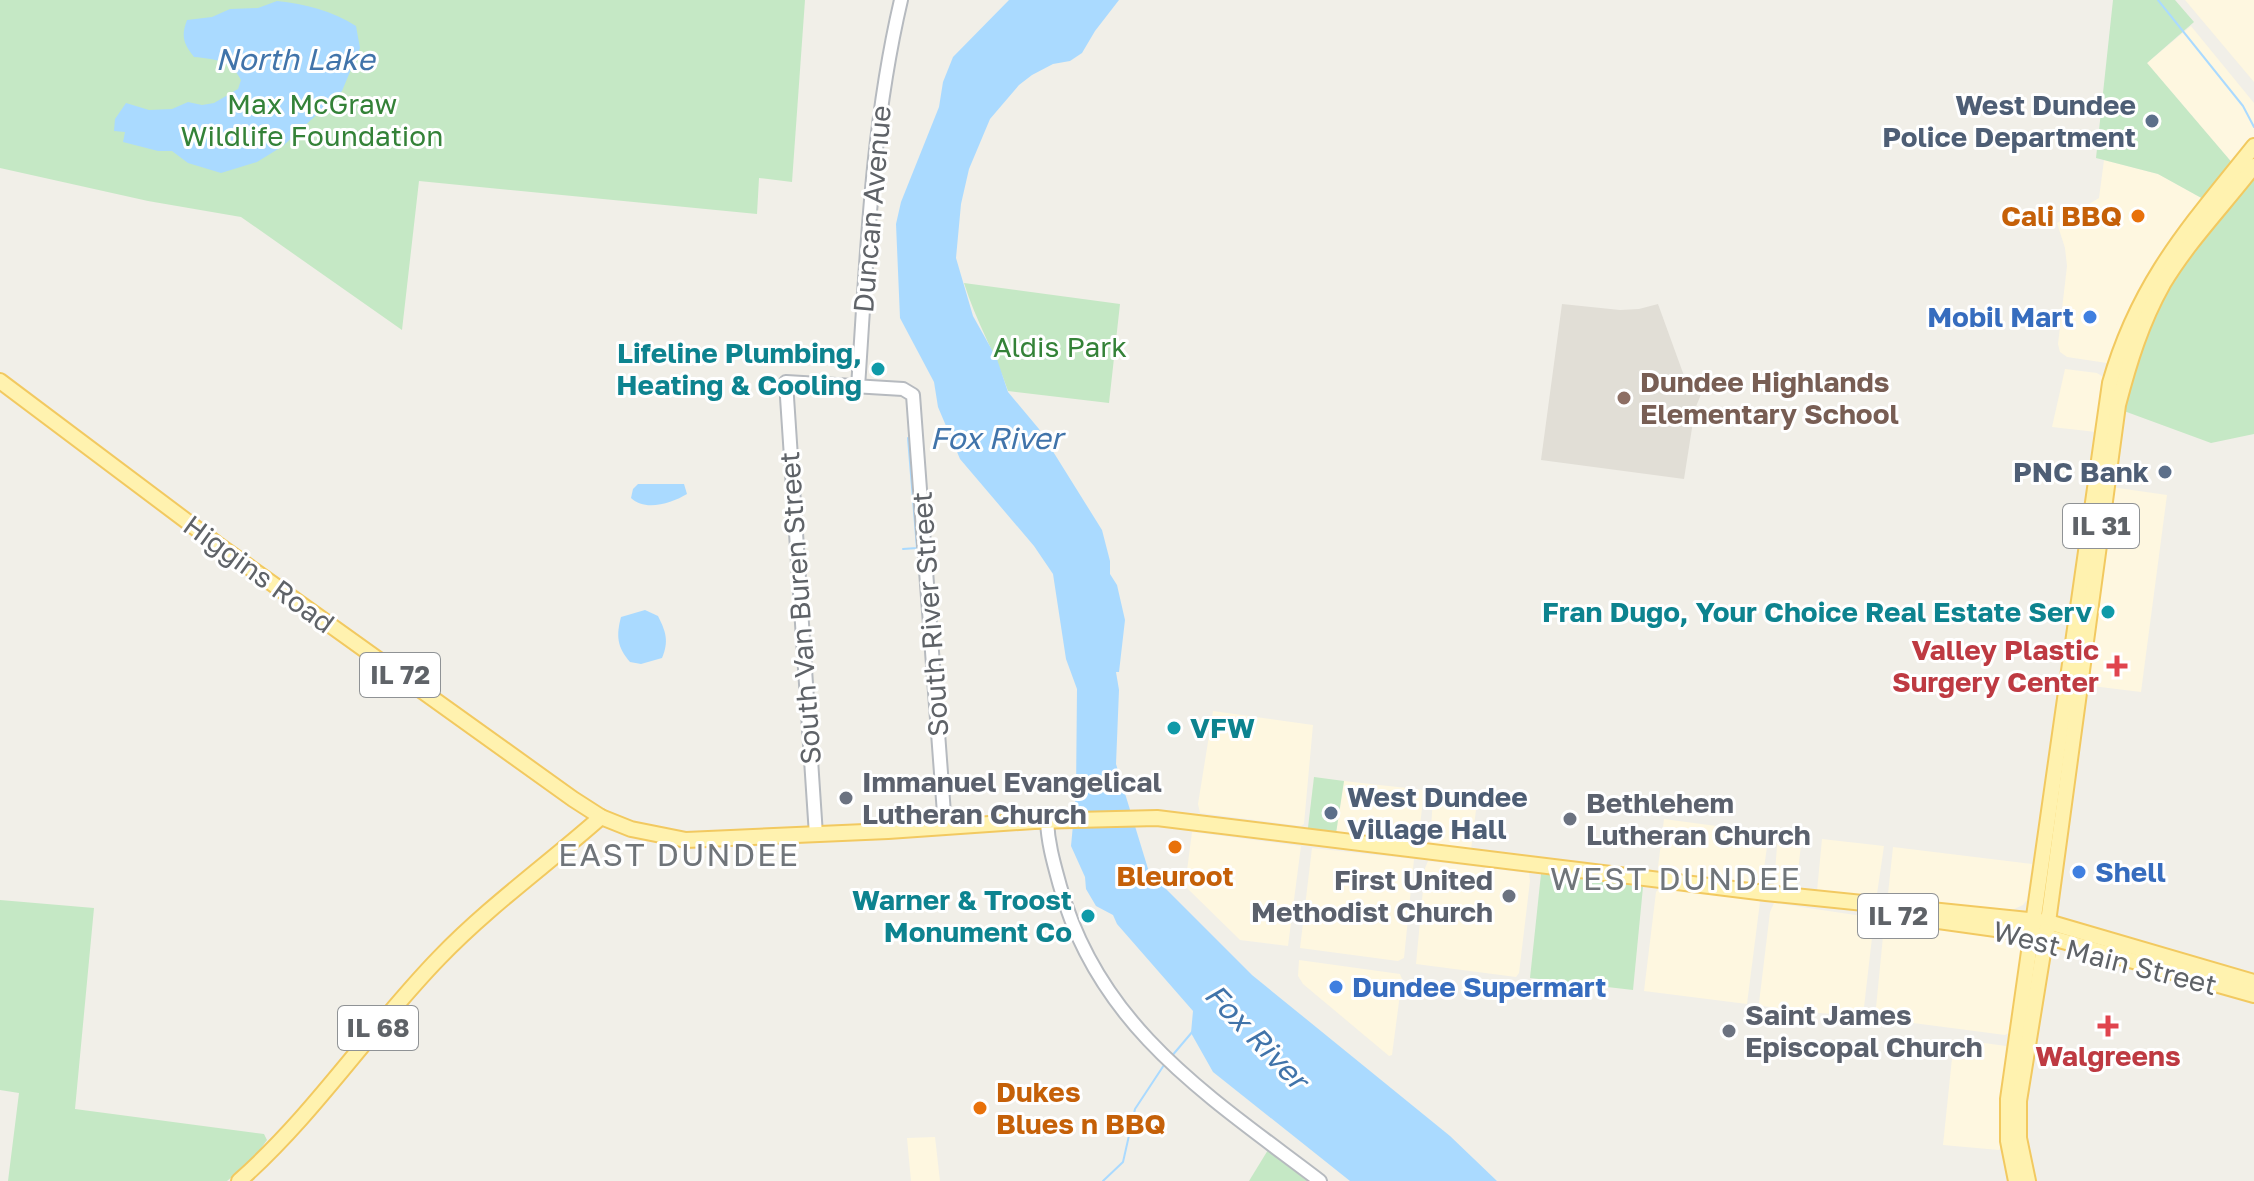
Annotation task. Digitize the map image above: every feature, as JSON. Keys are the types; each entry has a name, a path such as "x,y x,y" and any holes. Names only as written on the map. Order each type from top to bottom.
{"main road":[{"path":"2016,1181 2008,1141 2008,1099 2039,928 2102,427 2113,371 2126,331 2153,277 2184,232 2254,146"},
{"name":"IL 31","path":"2028,1181 2020,1148 2019,1111 2039,928 2116,419 2126,373 2141,329 2163,284 2254,166"},
{"name":"Higgins Road","path":"0,381 273,585 601,817"},
{"name":"IL 72","path":"601,817 641,832 686,840 1054,820"},
{"name":"IL 68","path":"239,1181 314,1104 439,958 485,914 601,817"},
{"name":"West Main Street","path":"1054,820 1142,817 2039,928 2254,982"},
{"name":"West Main Street","path":"2039,928 2254,995"}],"street":[{"name":"Duncan Avenue","path":"858,387 872,173 881,101 901,0"},
{"name":"South Van Buren Street","path":"816,835 786,382 858,387"},
{"name":"South River Street","path":"858,387 906,389 912,392 915,401 945,827"},
{"path":"1054,820 1051,853 1069,916 1090,962 1121,1009 1173,1066 1320,1181"}],"shaded area":[{"path":"2185,0 2254,0 2254,82"},
{"path":"2191,26 2254,103 2254,140 2234,165 2147,63"},
{"path":"2104,160 2158,174 2205,200 2107,363 2067,357 2060,352 2058,344 2067,266 2057,223 2099,198"},
{"name":"Dundee Highlands Elementary School","path":"1562,304 1620,310 1658,304 1687,384 1704,387 1695,409 1684,479 1541,460"},
{"path":"2065,369 2097,373 2105,378 2096,432 2052,427"},
{"path":"2111,487 2167,495 2141,692 2084,685"},
{"path":"1213,711 1313,725 1304,824 1200,813 1198,804"},
{"path":"1344,781 1424,790 1416,843 1336,832"},
{"path":"1433,797 1477,802 1471,850 1430,844"},
{"path":"1664,819 1769,833 1762,882 1756,885 1661,872 1658,867"},
{"path":"1192,832 1301,846 1288,946 1240,940 1185,886"},
{"path":"1778,833 1802,836 1796,889 1774,885"},
{"path":"1822,839 1884,846 1877,894 1871,897 1817,891"},
{"path":"1893,847 2032,864 2027,900 2012,910 1979,910 1891,899 1888,894"},
{"path":"1312,848 1414,859 1404,958 1398,961 1300,948"},
{"path":"1428,861 1529,873 1519,973 1516,977 1416,964"},
{"path":"1659,888 1756,899 1760,902 1747,1004 1644,991"},
{"path":"1774,903 1874,920 1863,1016 1805,1012 1759,1003 1770,912"},
{"path":"1892,919 2015,942 2021,957 2011,1032 2005,1035 1875,1018 1884,926"},
{"path":"1299,960 1400,974 1402,979 1392,1055 1389,1056 1303,984 1298,976"},
{"path":"1954,1039 2006,1046 2002,1093 2003,1145 1999,1150 1943,1145"},
{"path":"935,1137 940,1181 911,1181 907,1138"}],"green space":[{"name":"Max McGraw Wildlife Foundation","path":"0,0 805,0 792,182 759,178 757,214 419,181 402,330 241,217 148,201 0,168"},
{"path":"2113,0 2175,0 2194,22 2147,63 2234,165 2205,200 2158,174 2096,158"},
{"path":"2254,175 2254,434 2211,443 2124,411 2140,351 2164,294 2195,247"},
{"name":"Aldis Park","path":"964,283 1120,304 1109,403 1008,391"},
{"path":"1314,777 1344,781 1335,840 1307,836"},
{"path":"1541,874 1643,887 1633,990 1530,978"},
{"path":"0,900 94,908 75,1109 264,1134 267,1140 252,1161 227,1181 8,1181 19,1093 0,1090"},
{"path":"1268,1150 1307,1181 1249,1181"}],"water":[{"name":"Fox River","path":"1009,0 1119,0 1082,53 1070,61 1053,64 1032,75 1019,85 990,119 969,169 961,204 956,258 973,316 997,359 1008,392 1039,429 1102,530 1110,574 1117,585 1125,620 1119,672 1116,672 1119,690 1116,764 1149,872 1252,975 1450,1136 1497,1181 1350,1181 1213,1072 1191,1033 1193,1011 1117,924 1113,915 1096,906 1086,889 1085,877 1071,846 1076,793 1077,689 1066,659 1053,574 1034,546 960,459 938,407 934,382 900,318 896,224 901,202 939,107 943,82 953,57"},
{"name":"North Lake","path":"277,1 318,9 356,26 360,48 342,91 283,146 257,162 221,173 188,163 172,151 158,151 123,142 125,132 114,131 115,119 126,103 149,110 172,109 188,102 202,105 214,103 238,89 241,80 227,64 194,57 190,52 184,35 187,20 212,17 230,9 258,8"},
{"path":"638,484 684,484 687,494 666,503 644,505 631,498"},
{"path":"645,610 658,616 666,641 662,658 641,664 630,662 626,657 620,646 618,630 621,617"}],"waterway":[{"path":"2158,0 2243,106 2254,127"},
{"path":"903,549 917,548 908,438"},
{"path":"1171,1057 1193,1031"},
{"path":"1103,1181 1123,1162 1135,1109 1164,1065"}],"place":[{"name":"West Dundee Police Department","path":"2152,121"},
{"name":"Cali BBQ","path":"2138,216"},
{"name":"Mobil Mart","path":"2090,317"},
{"name":"Lifeline Plumbing, Heating & Cooling","path":"878,369"},
{"name":"Dundee Highlands Elementary School","path":"1624,398"},
{"name":"PNC Bank","path":"2165,472"},
{"name":"Fran Dugo, Your Choice Real Estate Serv","path":"2108,612"},
{"name":"Valley Plastic Surgery Center","path":"2117,666"},
{"name":"VFW","path":"1174,728"},
{"name":"Immanuel Evangelical Lutheran Church","path":"846,798"},
{"name":"West Dundee Village Hall","path":"1331,813"},
{"name":"Bethlehem Lutheran Church","path":"1570,819"},
{"name":"Bleuroot","path":"1175,847"},
{"name":"Shell","path":"2079,872"},
{"name":"First United Methodist Church","path":"1509,896"},
{"name":"Warner & Troost Monument Co","path":"1088,916"},
{"name":"Dundee Supermart","path":"1336,987"},
{"name":"Walgreens","path":"2108,1026"},
{"name":"Saint James Episcopal Church","path":"1729,1031"},
{"name":"Dukes Blues n BBQ","path":"980,1108"}],"district":[{"name":"EAST DUNDEE","path":"679,855"},
{"name":"WEST DUNDEE","path":"1676,879"}]}
